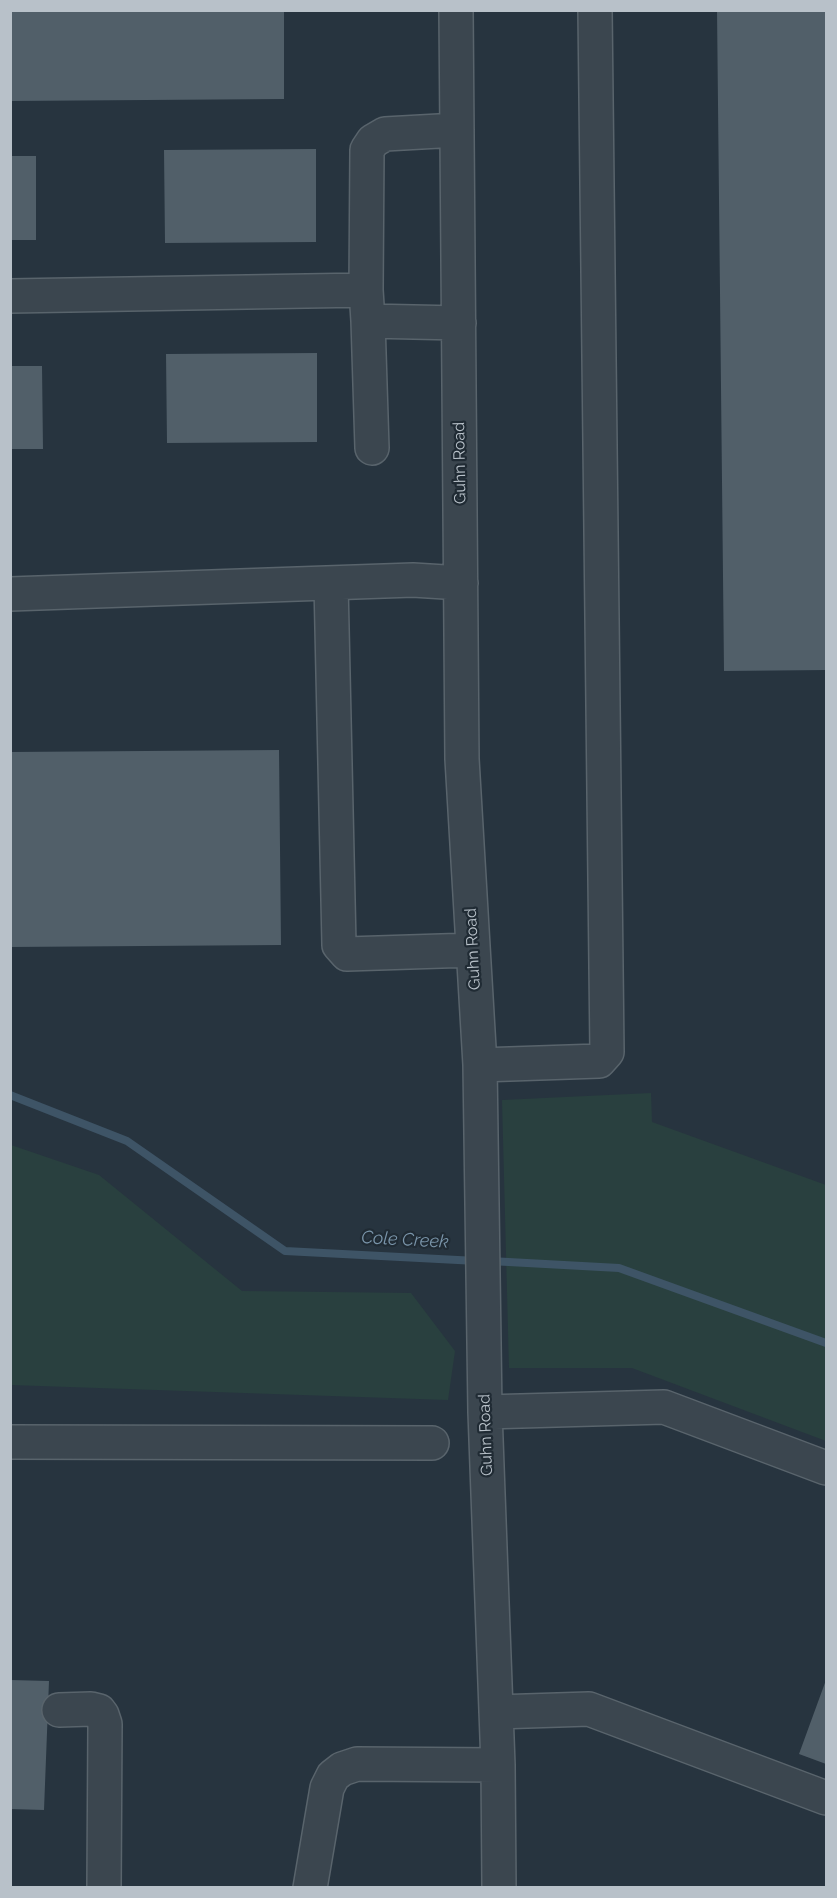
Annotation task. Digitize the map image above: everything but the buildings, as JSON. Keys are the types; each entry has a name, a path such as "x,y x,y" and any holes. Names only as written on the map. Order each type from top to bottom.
{"street":[{"name":"Guhn Road","path":"456,10 462,759 480,1065 485,1412 498,1765 499,1887"},
{"path":"480,1065 599,1061 607,1052 595,10"},
{"path":"372,448 366,290 367,150 373,141 385,134 457,129"},
{"path":"10,296 366,290"},
{"path":"368,321 459,323"},
{"path":"10,594 413,580 461,583"},
{"path":"331,583 339,945 347,954 473,950"},
{"path":"485,1412 664,1407 826,1468"},
{"path":"10,1442 432,1443"},
{"path":"58,1710 91,1709 99,1711 105,1724 104,1887"},
{"path":"496,1712 589,1709 826,1798"},
{"path":"310,1887 327,1788 333,1776 342,1769 357,1764 498,1765"}],"green space":[{"path":"651,1093 652,1122 826,1185 826,1441 632,1368 509,1368 502,1100"},
{"path":"11,1145 99,1175 242,1291 411,1293 455,1351 448,1400 11,1385"}],"waterway":[{"name":"Cole Creek","path":"10,1095 127,1141 285,1251 477,1261"},
{"name":"Cole Creek","path":"490,1261 619,1268 826,1343"}]}
